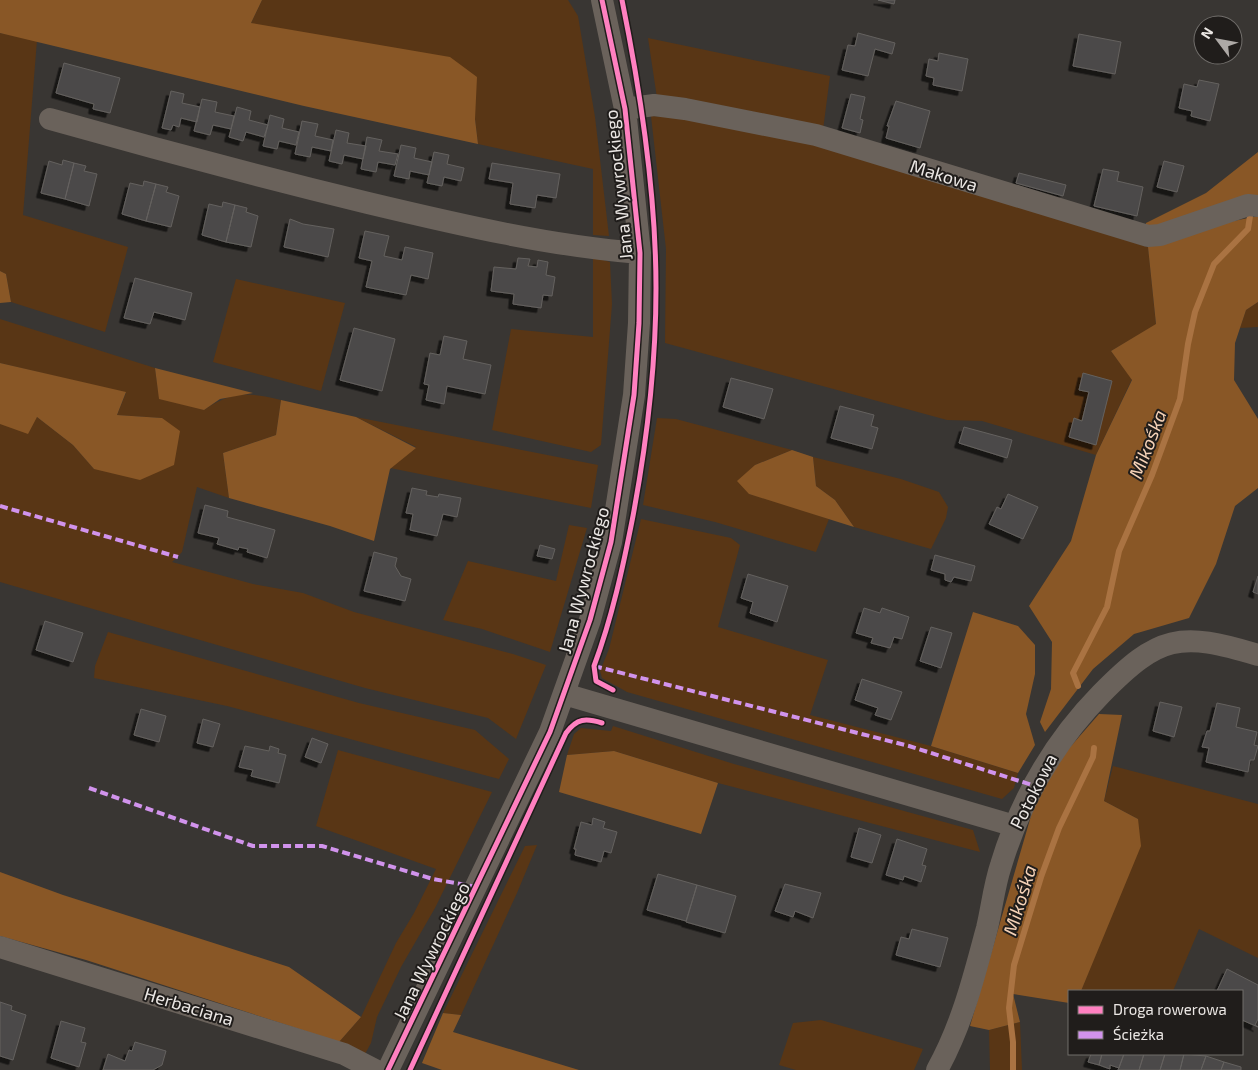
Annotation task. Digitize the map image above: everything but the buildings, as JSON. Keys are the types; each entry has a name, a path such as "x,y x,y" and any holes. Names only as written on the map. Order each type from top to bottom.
{"street":[{"name":"Jana Wywrockiego","path":"388,1070 550,732 590,620 612,542 634,395 640,323 640,254 625,109 602,0"},
{"name":"Makowa","path":"625,109 654,105 686,109 816,135 1148,236 1160,235 1248,205 1258,206"},
{"path":"50,119 225,168 409,213 481,228 640,254"},
{"name":"Potokowa","path":"938,1070 963,1015 974,981 1000,866 1015,826 1032,785 1063,737 1113,682 1142,656 1167,644 1196,640 1226,645 1258,655"},
{"path":"564,694 1015,826"},
{"name":"Herbaciana","path":"0,947 344,1054 375,1070"}],"shaded area":[{"path":"0,0 262,0 251,23 450,57 477,77 475,119 478,144 304,106 0,33"},
{"path":"262,0 568,0 578,16 595,117 609,236 593,235 593,169 478,144 475,119 251,23"},
{"path":"0,33 37,40 23,215 128,247 105,332 11,302 6,274 0,271"},
{"path":"648,38 830,76 823,130 657,98"},
{"path":"651,116 703,119 822,143 1148,247 1156,325 1111,351 1132,379 1096,455 982,421 947,420 665,343 666,249"},
{"path":"1258,152 1258,202 1145,231 1146,223 1206,193"},
{"path":"1258,216 1258,302 1246,310 1235,343 1234,380 1258,419 1258,488 1235,506 1216,564 1189,618 1134,634 1093,669 1045,732 1040,722 1051,689 1052,642 1029,606 1071,541 1096,455 1132,380 1111,351 1156,324 1148,247 1199,228"},
{"path":"593,257 610,262 612,304 601,445 591,452 492,430 511,329 593,337"},
{"path":"0,271 6,274 11,302 0,303"},
{"path":"236,279 345,303 321,391 213,362"},
{"path":"1258,302 1258,327 1240,328 1246,310"},
{"path":"0,319 155,368 158,390 204,410 232,396 250,395 281,400 276,435 223,453 229,498 197,487 182,552 172,562 253,584 303,593 354,612 513,654 546,665 516,739 488,718 365,688 0,582 0,424 37,417 73,445 94,469 162,418 117,415 126,393 0,363"},
{"path":"0,363 126,392 117,415 162,418 180,431 174,465 140,480 94,469 73,445 37,417 28,434 0,424"},
{"path":"155,368 253,393 220,399 204,410 159,399"},
{"path":"281,400 356,417 416,448 390,469 374,541 330,526 229,498 223,453 276,435"},
{"path":"356,417 598,465 591,508 390,468 416,447"},
{"path":"657,418 676,419 792,450 755,465 749,494 829,519 816,552 715,522 643,505"},
{"path":"792,450 813,457 816,486 835,500 854,527 749,494 737,481 755,465"},
{"path":"813,457 901,479 939,492 948,507 946,518 931,549 854,527 835,500 816,486"},
{"path":"641,519 731,538 740,545 718,627 828,660 810,715 931,746 1018,773 1014,788 1002,799 627,692 602,678 600,671 609,649"},
{"path":"569,525 587,528 550,652 482,629 443,620 468,561 556,581"},
{"path":"973,612 1018,626 1035,645 1035,674 1026,714 1035,745 1018,773 931,746"},
{"path":"108,632 359,703 475,730 509,759 499,779 227,706 94,678 95,666"},
{"path":"1099,714 1122,715 1104,801 1138,819 1141,846 1081,990 1068,990 1068,1003 1013,994 1020,1022 989,1030 970,1026 1033,809 1058,761"},
{"path":"613,726 734,764 973,830 980,852 718,783 614,751 567,755 574,734 581,728 611,731"},
{"path":"338,750 492,792 435,908 401,967 377,1017 371,1043 365,1054 339,1042 361,1017 396,943 414,913 436,869 316,826"},
{"path":"614,751 718,783 701,834 559,792 567,755"},
{"path":"1113,766 1258,804 1258,958 1199,929 1173,990 1081,990 1102,938 1138,819 1104,801"},
{"path":"537,845 461,1015 443,1013 525,846"},
{"path":"0,872 63,895 289,967 361,1017 339,1042 86,960 0,936"},
{"path":"443,1013 461,1015 453,1032 579,1070 442,1070 422,1063"},
{"path":"821,1020 923,1049 914,1070 796,1070 779,1065 793,1023"},
{"path":"1020,1022 1022,1070 990,1070 989,1030"}],"waterway":[{"name":"Mikośka","path":"1078,686 1073,673 1107,607 1119,551 1152,475 1180,399 1195,312 1214,264 1248,229 1250,216"},
{"name":"Mikośka","path":"1013,1070 1013,1042 1009,1008 1014,965 1041,877 1059,828 1093,757 1094,748"}],"marked path":[{"path":"0,506 178,557"},
{"path":"594,666 909,746 1032,785"},
{"path":"89,788 253,846 322,846 433,879 477,887"}],"cycle path":[{"path":"388,1070 550,732 590,620 611,542 634,395 639,323 640,253 625,109 602,0"},
{"path":"613,690 596,681 594,666 616,592 638,488 646,431 656,317 655,252 650,179 641,107 622,0"},
{"path":"410,1070 566,733 574,724 582,720 602,723"}]}
